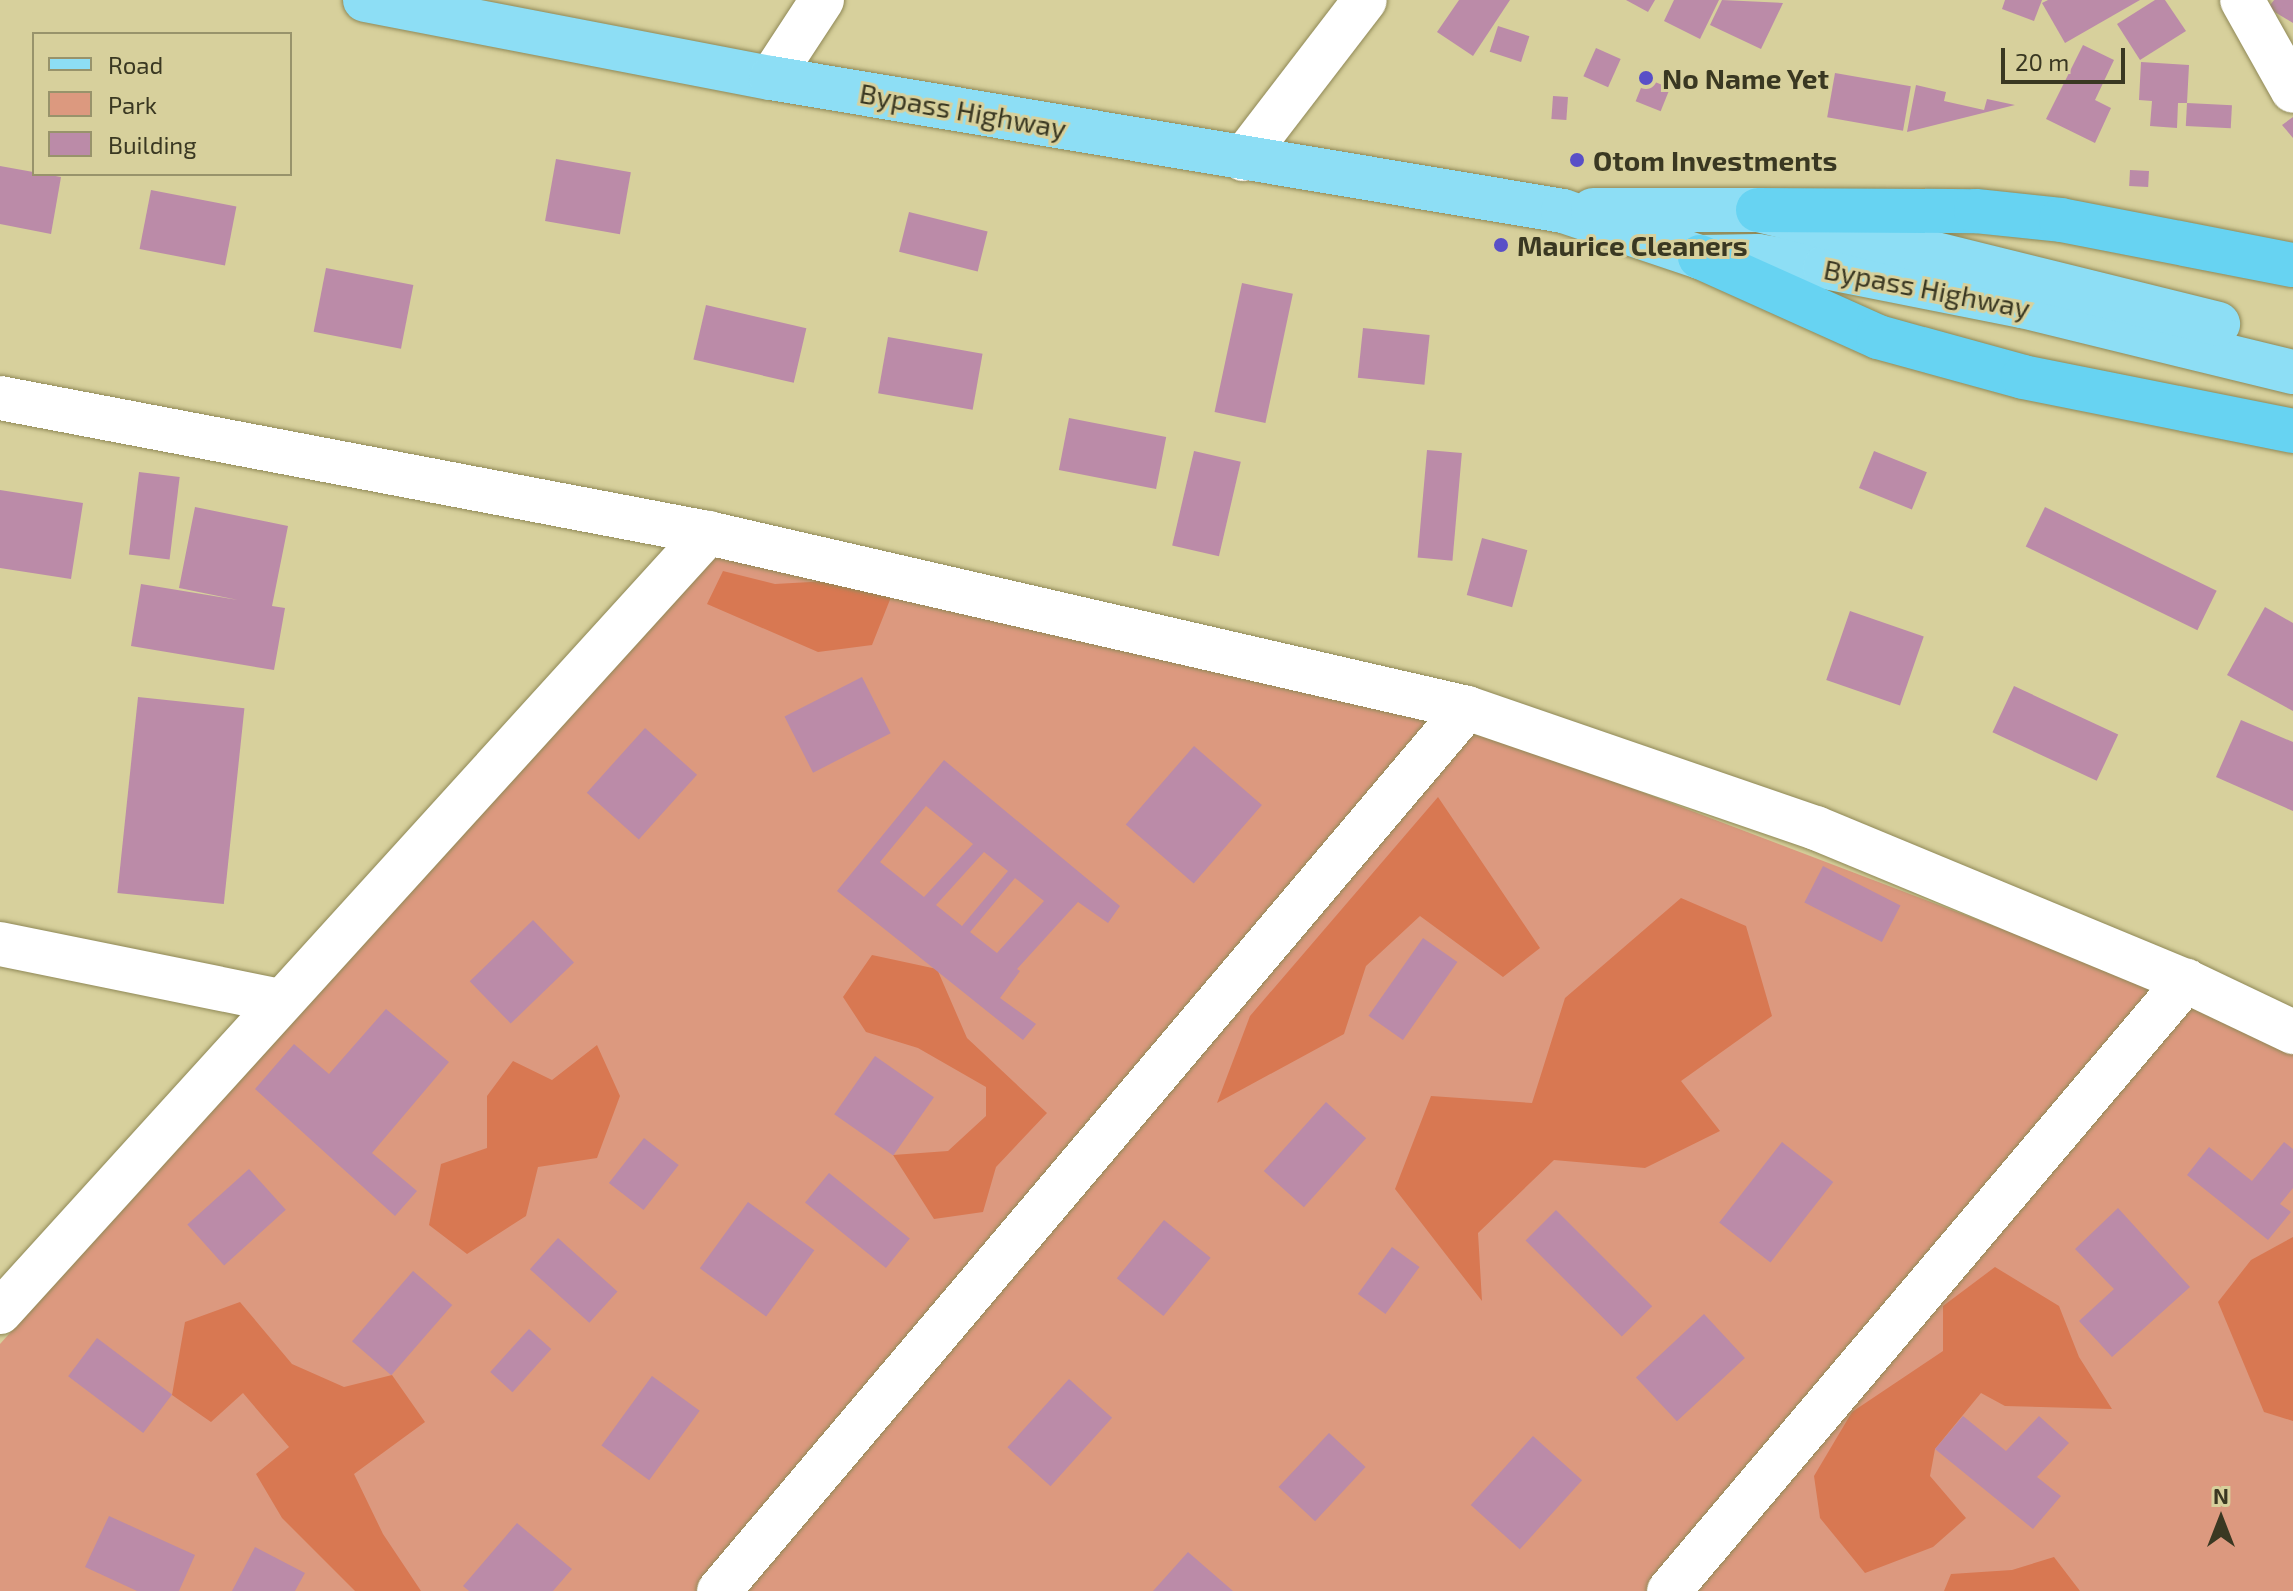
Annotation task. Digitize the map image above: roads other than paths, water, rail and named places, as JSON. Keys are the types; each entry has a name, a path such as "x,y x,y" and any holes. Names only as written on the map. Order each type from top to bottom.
{"highway":[{"path":"1758,210 1904,207 1976,211 2061,220 2293,265"},
{"path":"1700,257 1878,337 2023,377 2293,431"}],"main road":[{"name":"Bypass Highway","path":"365,0 771,78 1563,211 1700,257 1758,256 2023,291 2100,292 2293,345"},
{"name":"Bypass Highway","path":"1563,211 1758,210 2293,372"}],"street":[{"path":"771,78 822,0"},
{"path":"1243,159 1365,0"},
{"path":"2242,0 2293,91"},
{"path":"0,398 708,533 1467,708 1816,828 2186,981 2293,1032"},
{"path":"0,1312 708,533"},
{"path":"719,1591 1467,708"},
{"path":"0,944 280,1001"},
{"path":"1669,1591 2186,981"}],"place":[{"name":"No Name Yet","path":"1646,78"},
{"name":"Otom Investments","path":"1577,160"},
{"name":"Maurice Cleaners","path":"1501,245"}]}
